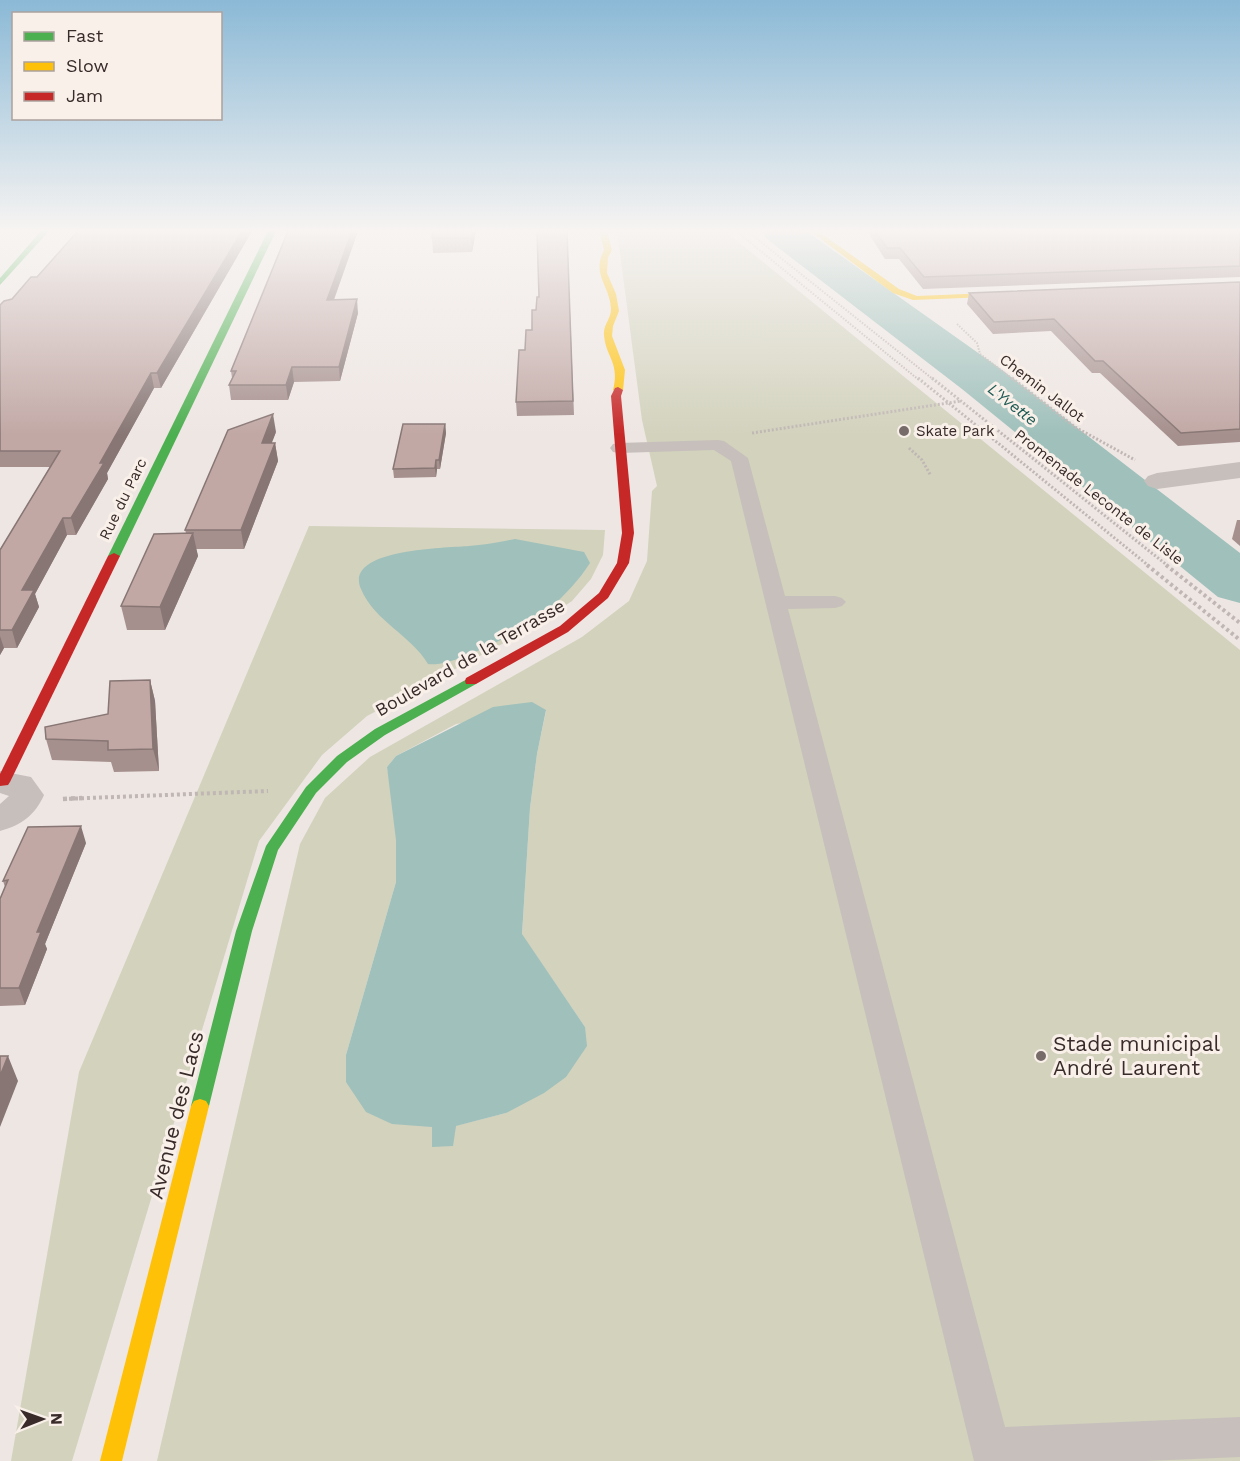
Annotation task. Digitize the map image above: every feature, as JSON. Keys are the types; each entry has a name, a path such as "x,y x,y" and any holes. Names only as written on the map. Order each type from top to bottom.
{"street":[{"name":"Rue du Parc","path":"1,782 238,299"},
{"name":"Boulevard de la Terrasse","path":"311,790 342,759 380,732 564,628 604,595 623,563 628,533 616,396 622,378 620,361 612,346 608,328 615,313 614,299"},
{"path":"1165,480 1240,470"},
{"path":"0,819 21,807 27,795 19,785 1,782"},
{"name":"Avenue des Lacs","path":"111,1461 244,931 271,850 311,790"}],"lane":[{"path":"620,448 718,445 739,458 992,1454 1240,1437"},
{"path":"776,603 835,602"}],"path":[{"path":"820,299 1240,640"},
{"name":"Promenade Leconte de Lisle","path":"833,299 1240,623"},
{"name":"Chemin Jallot","path":"917,299 922,310 959,325 977,343 980,354 1074,427 1165,480"},
{"path":"718,445 754,433 961,401"},
{"path":"909,448 922,460 931,476"},
{"path":"76,799 234,791"}],"green space":[{"path":"626,299 809,299 1240,650 1240,1461 157,1461 300,844 325,798 370,757 582,637 629,601 647,561 652,491 657,486 642,420","holes":["546,711 537,754 530,808 522,935 585,1027 506,1113 455,1126 432,1147 432,1127 346,1082 346,1055 396,882 399,839 387,767 396,756 456,724"]},
{"path":"309,526 605,530 603,555 591,579 572,601 530,629 367,716 322,755 259,841 72,1461 11,1461 79,1072"}],"water":[{"path":"515,539 584,552 590,563 566,593 540,616 491,645 455,660 428,664 412,645 375,611 361,589 360,575 367,565 382,558 421,550 480,545"},
{"path":"532,702 546,710 530,808 522,934 585,1027 587,1046 566,1077 544,1093 506,1113 456,1126 453,1146 432,1147 432,1127 392,1124 366,1112 346,1082 346,1055 396,882 396,840 387,767 396,756 493,707"}],"building":[{"path":"201,299 157,373 151,373 100,463 104,463 71,518 63,518 22,590 34,590 12,630 0,630 0,550 60,451 0,451 0,305 4,301"},
{"path":"260,299 357,299 339,367 292,367 286,385 229,385 236,371 231,371"},
{"path":"537,299 569,299 573,401 516,402 519,350 525,350 526,330 532,330 532,310 536,310"},
{"path":"974,299 1240,299 1240,429 1181,433 1103,361 1095,361 1054,319 994,322"},
{"path":"273,414 262,443 275,443 241,530 185,530 228,430"},
{"path":"403,424 445,424 439,460 436,460 435,468 393,469"},
{"path":"193,533 160,607 121,606 154,534"},
{"path":"150,680 153,749 108,750 108,741 46,739 45,727 108,714 110,681"},
{"path":"81,826 37,932 41,932 19,988 0,988 0,899 8,880 3,881 28,827"},
{"path":"0,1056 8,1056 0,1076"}],"waterway":[{"name":"L'Yvette","path":"873,299 980,378 1240,584"}],"traffic: fast":[{"path":"114,556 239,299"},
{"path":"200,1106 244,931 271,850 311,790 342,759 380,732 471,681"}],"traffic: slow":[{"path":"613,299 615,311 608,328 608,336 620,370 618,390"},
{"path":"111,1461 200,1106"}],"traffic: jam":[{"path":"471,681 564,629 604,595 623,563 628,533 616,396 618,390"},
{"path":"3,782 114,556"}],"place":[{"name":"Skate Park","path":"904,431"},
{"name":"Stade municipal André Laurent","path":"1041,1056"}]}
